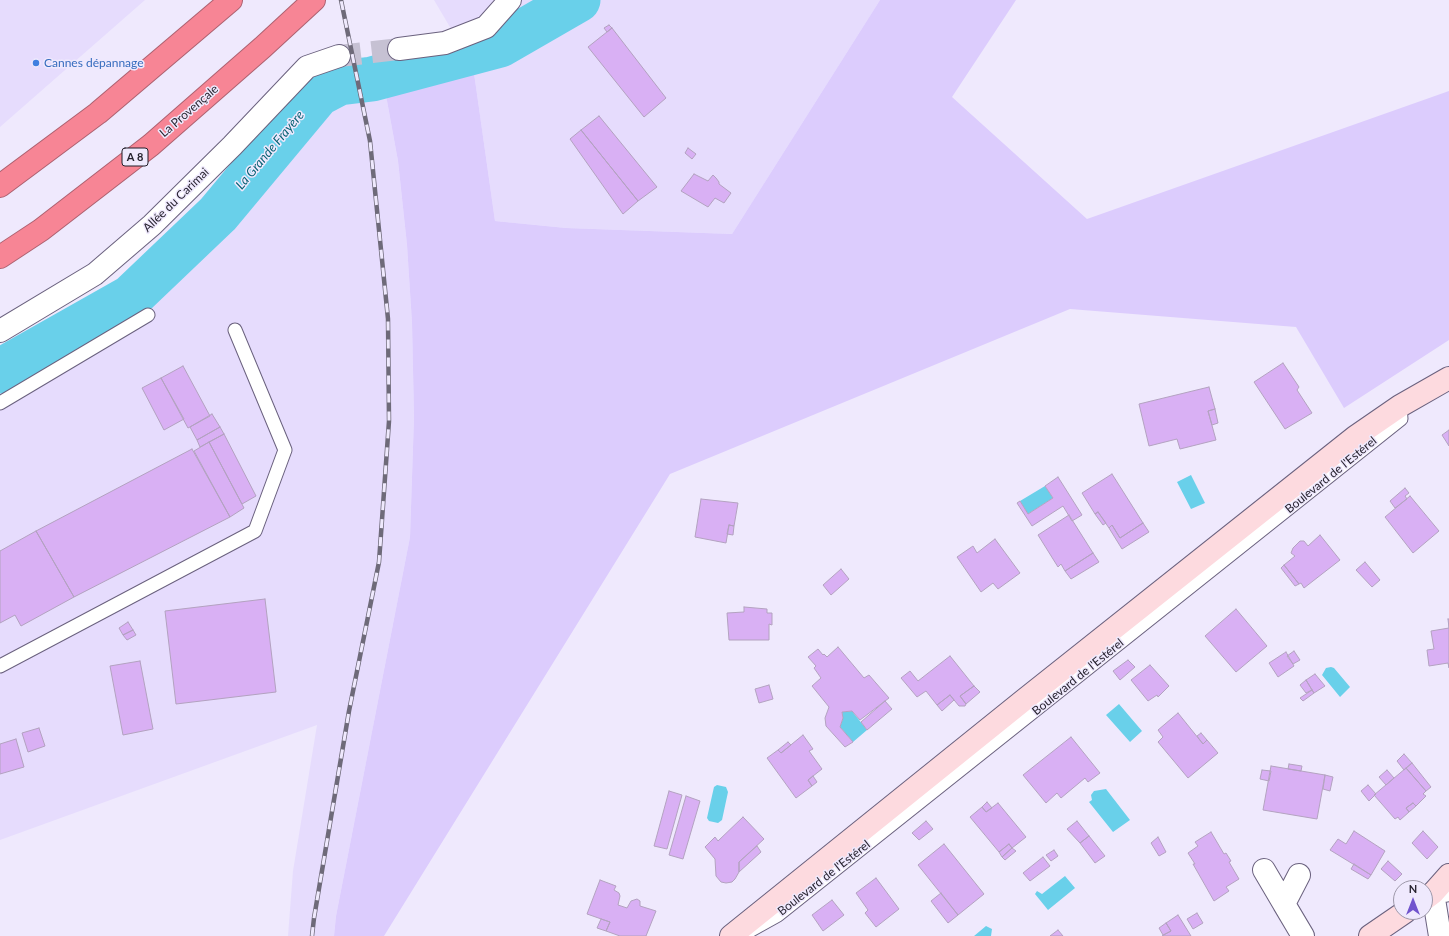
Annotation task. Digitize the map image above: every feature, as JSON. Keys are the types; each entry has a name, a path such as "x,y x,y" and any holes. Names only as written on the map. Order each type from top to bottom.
{"highway":[{"path":"0,186 98,113 231,0"},
{"name":"La Provençale","path":"0,257 40,230 151,145 264,47 314,0"}],"street":[{"path":"398,49 445,43 486,27 510,0"},
{"name":"Allée du Carimai","path":"0,331 95,274 152,225 232,146 307,67 339,56"},
{"name":"Boulevard de l'Estérel","path":"731,936 1355,437 1400,406 1449,378"},
{"path":"1264,870 1303,936"},
{"path":"1284,904 1299,875"},
{"path":"1440,936 1436,894 1449,875"},
{"path":"1370,936 1393,920"}],"lane":[{"path":"0,403 148,315"},
{"path":"0,666 255,532 285,450 235,330"},
{"name":"Boulevard de l'Estérel","path":"739,936 778,915 1402,419 1400,406"}],"shaded area":[{"name":"Cannes dépannage","path":"0,0 145,0 0,127"},
{"path":"434,0 880,0 732,234 566,228 495,221 473,66"},
{"path":"880,0 1016,0 952,97 1087,219 1449,91 1449,340 1344,408 1296,327 1070,309 670,474 384,936 334,936 336,916 410,537 414,417 412,323 407,245 398,161 385,90 473,66 495,221 566,228 732,234"},
{"path":"385,90 398,161 407,245 412,323 414,417 410,537 336,916 334,936 288,936 293,871 317,725 0,840 0,352 110,289 275,127 340,101"}],"water":[{"path":"1191,475 1205,503 1191,509 1177,482"},
{"path":"1045,486 1053,498 1028,514 1020,501"},
{"path":"1326,668 1334,668 1350,687 1340,697 1322,675"},
{"path":"1119,704 1142,731 1130,742 1106,715"},
{"path":"852,711 867,730 853,742 840,727 843,718 842,712"},
{"path":"717,785 726,787 728,792 722,820 718,823 709,821 707,818 714,787"},
{"path":"1106,789 1130,820 1113,832 1089,802 1092,800 1091,795 1094,791"},
{"path":"1065,876 1075,888 1048,910 1035,894 1037,891 1042,894"},
{"path":"986,926 992,929 991,936 974,936"}],"building":[{"path":"609,25 612,28 607,32 604,28"},
{"path":"612,28 666,98 644,117 588,47"},
{"path":"599,116 657,187 638,201 581,130"},
{"path":"581,130 638,201 623,214 570,139"},
{"path":"688,148 696,154 692,159 685,153"},
{"path":"694,174 708,181 713,175 719,184 731,193 724,203 715,198 708,207 681,191"},
{"path":"1283,363 1299,387 1297,390 1312,413 1285,429 1254,382"},
{"path":"183,366 210,416 188,428 161,378"},
{"path":"161,378 184,419 164,430 142,388"},
{"path":"1209,387 1215,409 1208,411 1216,440 1180,449 1177,439 1149,446 1139,404"},
{"path":"1215,409 1218,423 1212,425 1208,411"},
{"path":"212,414 220,427 197,440 190,427"},
{"path":"220,427 224,434 200,447 197,440"},
{"path":"1449,430 1449,446 1442,435"},
{"path":"224,434 256,496 242,504 209,442"},
{"path":"209,442 244,508 230,517 194,451"},
{"path":"192,449 230,517 74,597 36,531"},
{"path":"1112,474 1143,523 1120,538 1112,525 1109,528 1098,512 1095,514 1082,493"},
{"path":"1058,477 1082,515 1072,521 1063,506 1032,526 1017,503 1020,501 1028,514 1053,498 1045,486"},
{"path":"1405,488 1409,493 1405,496 1407,499 1395,508 1390,501"},
{"path":"1410,496 1439,531 1413,553 1385,517"},
{"path":"701,499 738,503 734,526 729,525 726,543 695,537"},
{"path":"1098,512 1106,523 1103,525 1095,514"},
{"path":"1069,515 1093,553 1065,571 1061,564 1058,567 1038,535"},
{"path":"1143,523 1149,532 1122,549 1109,528 1112,525 1120,538"},
{"path":"729,525 734,526 733,535 727,534"},
{"path":"36,531 74,597 21,626 15,615 0,623 0,551"},
{"path":"1320,535 1340,560 1304,588 1284,565 1295,556 1291,553 1293,548 1300,541 1304,541 1308,546"},
{"path":"995,539 1020,573 998,589 993,583 981,592 957,557 973,546 977,553"},
{"path":"1093,553 1099,562 1071,579 1065,571"},
{"path":"1365,562 1380,580 1372,587 1356,570"},
{"path":"1284,565 1299,584 1295,586 1281,568"},
{"path":"841,569 849,579 831,595 823,585"},
{"path":"265,599 276,692 176,704 165,611"},
{"path":"744,607 767,609 767,613 772,613 772,625 769,624 769,640 729,640 727,613 744,612"},
{"path":"1236,609 1267,646 1236,672 1205,636"},
{"path":"128,622 133,630 123,635 119,628"},
{"path":"1449,628 1449,668 1448,663 1429,666 1427,650 1434,649 1431,631"},
{"path":"133,630 136,635 127,640 123,635"},
{"path":"838,647 864,678 869,675 889,698 860,720 852,711 842,712 843,718 840,727 853,742 845,747 826,726 825,718 829,707 812,686 821,678 814,668 816,666 808,657 818,649 827,657"},
{"path":"1294,651 1300,660 1293,664 1287,656"},
{"path":"1286,652 1294,666 1278,677 1269,663"},
{"path":"950,656 974,686 960,696 966,704 965,706 959,706 950,695 937,705 926,691 917,697 901,678 910,671 918,681"},
{"path":"1128,660 1135,667 1120,680 1113,671"},
{"path":"140,661 153,729 123,735 110,666"},
{"path":"1150,665 1169,686 1158,697 1157,695 1148,701 1131,680"},
{"path":"1315,674 1325,686 1314,693 1306,680"},
{"path":"1306,680 1312,690 1306,693 1300,685"},
{"path":"769,685 773,699 759,703 755,689"},
{"path":"974,686 980,692 966,704 960,696"},
{"path":"1312,690 1314,693 1303,701 1300,698"},
{"path":"950,695 954,700 942,711 937,705"},
{"path":"885,701 892,709 867,730 861,722"},
{"path":"1178,713 1203,744 1207,740 1218,753 1188,778 1158,742 1163,737 1158,730"},
{"path":"39,728 45,746 28,752 22,733"},
{"path":"1201,733 1207,740 1203,744 1197,736"},
{"path":"803,735 813,749 809,751 822,769 808,780 812,786 796,798 767,758 778,750 781,753"},
{"path":"1071,737 1100,773 1088,782 1085,778 1061,798 1057,793 1046,803 1023,775"},
{"path":"16,739 24,767 0,774 0,744"},
{"path":"788,742 791,745 781,753 778,750"},
{"path":"1404,754 1412,763 1404,770 1397,761"},
{"path":"1412,763 1431,787 1426,791 1406,768"},
{"path":"1289,764 1302,766 1301,771 1288,769"},
{"path":"1271,766 1325,775 1317,819 1263,810"},
{"path":"1406,768 1426,791 1423,794 1426,796 1416,806 1413,803 1406,808 1409,812 1400,820 1398,817 1395,819 1374,795"},
{"path":"1262,770 1271,771 1269,781 1260,779"},
{"path":"1387,770 1394,778 1386,785 1379,777"},
{"path":"1325,775 1333,777 1330,791 1323,789"},
{"path":"813,776 817,782 812,786 808,780"},
{"path":"1368,785 1376,794 1369,801 1361,791"},
{"path":"669,791 682,795 667,849 654,846"},
{"path":"686,796 700,801 683,859 669,855"},
{"path":"987,802 992,808 986,812 982,807"},
{"path":"998,803 1026,837 1012,848 1009,844 999,852 970,817 982,807 986,812"},
{"path":"1413,803 1416,806 1409,812 1406,808"},
{"path":"743,817 764,839 739,862 739,872 732,882 721,882 716,876 715,859 705,847 715,837 718,841"},
{"path":"926,821 933,829 919,840 912,833"},
{"path":"1077,821 1089,836 1080,843 1067,829"},
{"path":"1354,831 1385,851 1371,875 1330,850 1338,839 1346,844"},
{"path":"1423,831 1438,847 1427,859 1412,843"},
{"path":"1211,832 1224,854 1226,853 1231,861 1229,862 1239,879 1226,887 1229,891 1214,901 1188,853 1198,846 1195,842"},
{"path":"1089,836 1105,856 1095,863 1080,843"},
{"path":"1158,837 1166,852 1159,856 1151,843"},
{"path":"944,844 984,894 958,915 918,865"},
{"path":"1009,844 1012,848 1002,857 999,852"},
{"path":"757,846 761,852 739,872 739,862"},
{"path":"1012,848 1016,851 1005,860 1002,857"},
{"path":"1054,850 1058,856 1051,861 1046,855"},
{"path":"1043,857 1050,866 1030,881 1023,873"},
{"path":"1388,861 1402,874 1396,880 1394,880 1381,869"},
{"path":"1354,864 1371,875 1368,879 1351,869"},
{"path":"876,878 899,909 876,927 865,913 868,910 856,893"},
{"path":"600,880 616,886 614,890 619,893 620,896 618,905 627,908 631,901 637,899 640,901 640,906 656,911 646,936 620,936 606,931 610,922 587,914"},
{"path":"941,893 958,915 948,923 931,901"},
{"path":"832,900 844,915 823,931 812,915"},
{"path":"1197,913 1203,923 1193,929 1187,919"},
{"path":"1178,915 1191,936 1162,936 1171,931 1166,923"},
{"path":"601,919 610,922 606,931 597,928"},
{"path":"1166,923 1171,931 1163,935 1159,928"},
{"path":"1058,930 1063,936 1050,936"}],"waterway":[{"name":"La Grande Frayère","path":"0,371 131,297 218,214 318,94 339,83 372,79 500,45 578,0"}],"tunnel":[{"path":"339,56 399,49"}],"railway":[{"path":"312,936 349,711 379,562 389,421 388,319 370,141 341,0"}],"place":[{"name":"Cannes dépannage","path":"36,63"}]}
